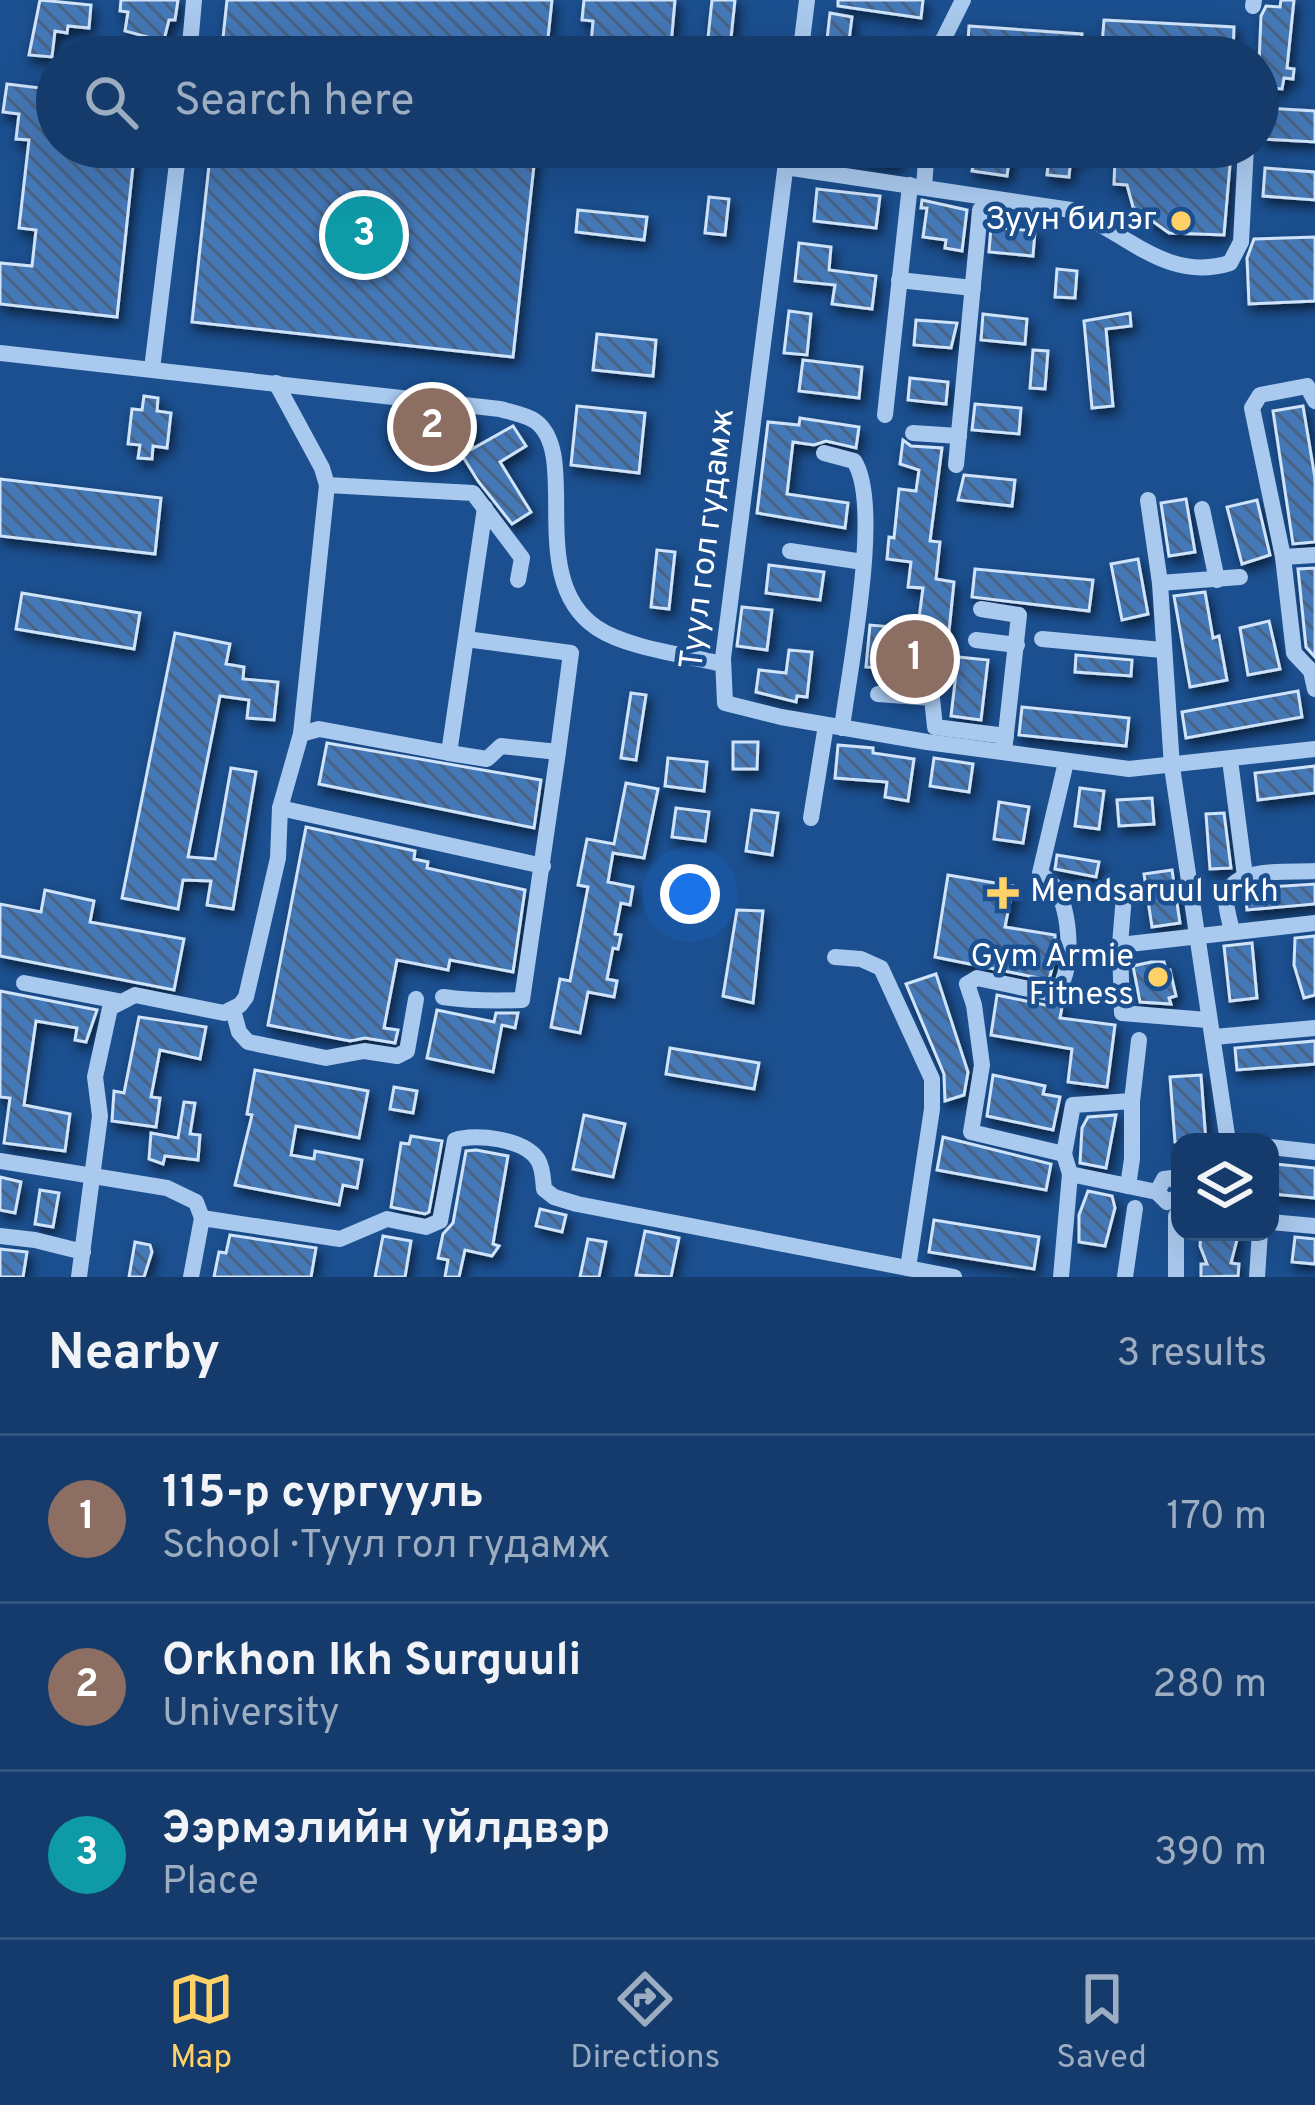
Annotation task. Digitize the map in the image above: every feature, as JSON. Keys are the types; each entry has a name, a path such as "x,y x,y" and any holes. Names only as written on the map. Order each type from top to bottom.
{"street":[{"path":"190,36 194,0"},
{"path":"803,36 807,0"},
{"path":"945,36 963,0"},
{"path":"152,369 176,168"},
{"name":"Туул гол гудамж","path":"785,168 722,664 725,703 834,727 1005,744 1066,763 1129,769 1315,749"},
{"path":"792,168 1071,210 1109,227 1150,258 1193,267 1230,263 1240,242 1245,168"},
{"path":"885,415 899,280 922,168"},
{"path":"956,465 980,210"},
{"path":"899,280 973,288"},
{"path":"0,353 500,409 536,421 553,460 559,577 578,610 608,635 722,664"},
{"path":"25,983 118,1001 135,995 210,1012 233,1010 246,997 278,859 280,808 301,734 327,485 276,383"},
{"path":"1315,401 1307,386 1299,386 1260,395 1252,408 1283,557 1294,653 1311,671 1315,689"},
{"path":"913,433 959,436"},
{"path":"811,818 834,727 867,532 858,465 848,457 824,453"},
{"path":"327,485 472,493 522,558 518,580"},
{"path":"1148,500 1160,584 1172,767 1227,1133"},
{"path":"449,753 485,508"},
{"path":"1202,509 1217,580"},
{"path":"790,551 862,562"},
{"path":"1283,557 1315,555"},
{"path":"1160,584 1240,577"},
{"path":"878,694 932,698 935,728 1005,744 1019,615 981,609"},
{"path":"442,997 484,1003 497,998 521,1000 571,653 466,639"},
{"path":"1042,639 1162,650"},
{"path":"976,640 1017,645"},
{"path":"301,734 319,729 488,759 501,746 558,752"},
{"path":"1231,760 1245,876"},
{"path":"1064,1154 971,1132 982,1051 967,984 977,978 1052,994 1064,982 1070,931 1057,888 1040,873 1066,763"},
{"path":"280,808 543,866"},
{"path":"1232,931 1226,899 1233,884 1245,876 1315,871"},
{"path":"1124,895 1122,1013 1210,1029 1315,1028"},
{"path":"1120,945 1315,923"},
{"path":"835,957 861,959 881,968 932,1078 928,1145 908,1268"},
{"path":"233,1010 239,1032 248,1042 326,1058 364,1052 398,1056 407,1051 416,998"},
{"path":"79,1277 100,1116 95,1077 106,1016 118,1001"},
{"path":"1128,1186 1139,1040"},
{"path":"1061,1277 1070,1174 1064,1154 1073,1105 1132,1101"},
{"path":"202,1218 340,1239 387,1220 432,1226 440,1221 455,1140 472,1136 533,1154 541,1163 544,1189 554,1197 954,1277"},
{"path":"1279,1148 1315,1152"},
{"path":"0,1161 167,1188 196,1202 202,1218 190,1277"},
{"path":"1070,1174 1157,1192 1167,1202 1171,1200"},
{"path":"1157,1192 1164,1179 1171,1178"},
{"path":"1125,1277 1135,1208"},
{"path":"1279,1223 1315,1226"},
{"path":"0,1236 83,1252"},
{"path":"1176,1241 1176,1277"},
{"path":"1257,1277 1259,1241"}],"building":[{"path":"40,0 91,5 89,28 68,26 67,33 36,36 36,56 29,55"},
{"path":"121,0 178,0 175,20 169,20 165,36 125,31 128,12 120,11"},
{"path":"227,0 552,0 548,36 223,36"},
{"path":"584,0 675,0 672,36 592,36 593,21 582,20"},
{"path":"712,0 735,0 731,36 708,36"},
{"path":"838,0 923,0 921,18 838,6"},
{"path":"1281,0 1294,0 1287,68 1294,69 1293,79 1284,78 1282,89 1279,36 1260,36 1266,6 1280,7"},
{"path":"830,13 852,17 850,36 827,36"},
{"path":"1104,20 1234,27 1234,36 1103,36"},
{"path":"969,26 1082,34 1082,36 968,36"},
{"path":"7,84 36,87 36,168 133,168 117,317 0,304 0,263 32,266 36,230 19,228 29,140 16,139 19,114 3,112"},
{"path":"1279,109 1315,111 1315,142 1279,140"},
{"path":"209,168 534,168 513,357 192,322"},
{"path":"972,168 1008,168 1007,176"},
{"path":"1048,168 1070,168 1069,177 1047,175"},
{"path":"1115,168 1230,168 1224,235 1169,233 1133,207 1127,185 1114,184"},
{"path":"1265,168 1315,172 1315,200 1263,196"},
{"path":"817,189 880,196 876,228 814,221"},
{"path":"709,197 729,199 725,235 705,233"},
{"path":"922,200 967,210 962,251 945,248 946,240 923,237 927,208 921,208"},
{"path":"578,210 647,217 644,240 576,232"},
{"path":"991,227 1035,231 1033,256 989,252"},
{"path":"1315,237 1315,301 1249,304 1247,258 1254,239"},
{"path":"799,243 831,247 829,270 876,276 872,309 832,304 835,285 795,281"},
{"path":"1057,269 1077,271 1075,298 1055,297"},
{"path":"789,311 811,314 807,355 784,353"},
{"path":"1130,313 1131,326 1106,329 1113,406 1092,408 1084,321"},
{"path":"983,314 1027,319 1025,344 981,340"},
{"path":"916,320 957,323 951,348 914,345"},
{"path":"597,334 656,340 653,376 593,370"},
{"path":"1033,350 1048,351 1045,389 1030,388"},
{"path":"803,360 862,367 859,398 799,391"},
{"path":"910,378 948,382 946,404 908,400"},
{"path":"144,396 158,398 157,411 171,413 167,448 153,446 152,459 138,458 140,445 128,444 132,409 142,410"},
{"path":"975,404 1021,408 1019,434 972,430"},
{"path":"577,406 645,413 639,473 571,465"},
{"path":"1303,406 1315,478 1315,542 1293,544 1273,411"},
{"path":"392,410 474,419 472,449 513,426 526,446 500,462 531,512 512,524 455,444 390,439"},
{"path":"800,418 859,427 856,448 826,441 814,445 793,442 787,494 848,503 845,528 757,513 768,422 799,425"},
{"path":"903,440 911,446 942,448 930,541 940,542 936,579 954,582 946,661 915,657 913,672 866,667 870,625 893,627 892,639 916,641 923,588 908,587 911,562 887,559 899,489 916,491 919,470 900,464"},
{"path":"964,475 1015,480 1012,506 958,500"},
{"path":"0,479 161,498 155,554 0,536"},
{"path":"1186,499 1195,552 1169,556 1161,503"},
{"path":"1257,500 1270,555 1242,564 1227,507"},
{"path":"657,550 675,552 669,609 651,607"},
{"path":"1138,559 1148,614 1122,620 1111,564"},
{"path":"769,565 824,572 820,600 766,593"},
{"path":"1315,568 1315,657 1306,647 1298,569"},
{"path":"975,569 1093,580 1089,611 972,597"},
{"path":"1205,592 1227,680 1190,687 1174,596"},
{"path":"22,593 140,613 134,649 16,629"},
{"path":"742,607 772,610 767,650 737,646"},
{"path":"1269,621 1280,669 1248,675 1240,628"},
{"path":"175,633 230,644 226,664 244,667 243,679 278,682 274,720 247,718 249,700 220,696 188,857 215,859 231,768 256,772 233,909 207,905 211,881 183,880 178,909 122,898"},
{"path":"789,650 812,652 807,697 797,696 796,702 756,692 759,670 786,673"},
{"path":"1076,655 1132,660 1131,676 1075,672"},
{"path":"958,657 988,660 981,720 951,716"},
{"path":"1298,691 1302,717 1186,738 1182,712"},
{"path":"631,693 646,695 636,760 621,758"},
{"path":"1022,707 1129,718 1126,746 1019,735"},
{"path":"733,742 758,742 757,769 733,769"},
{"path":"327,743 541,780 534,828 319,784"},
{"path":"838,745 914,759 908,801 885,797 887,782 835,778"},
{"path":"668,758 707,762 704,791 665,786"},
{"path":"934,758 973,764 969,792 930,786"},
{"path":"1315,766 1315,793 1258,800 1255,773"},
{"path":"626,783 658,789 644,858 613,853 608,882 633,887 630,905 621,903 615,934 621,935 618,949 613,948 607,979 617,981 614,997 588,992 580,1033 551,1027 560,979 570,981 588,887 578,885 587,839 614,844"},
{"path":"1080,788 1104,791 1099,829 1075,826"},
{"path":"1152,798 1154,824 1119,826 1117,800"},
{"path":"999,802 1029,807 1023,843 994,839"},
{"path":"676,808 709,812 705,841 672,837"},
{"path":"752,810 778,813 772,855 746,851"},
{"path":"1224,813 1231,868 1210,869 1206,814"},
{"path":"306,827 415,851 414,859 428,862 427,868 525,890 513,972 450,960 448,970 397,960 384,1028 398,1030 395,1043 365,1038 350,1041 268,1025"},
{"path":"1057,855 1099,862 1096,877 1055,869"},
{"path":"1172,870 1180,923 1152,927 1144,874"},
{"path":"948,875 1013,886 1005,927 1055,935 1049,980 935,957"},
{"path":"1315,884 1315,904 1247,910 1245,891"},
{"path":"45,890 94,901 90,922 184,939 174,990 0,956 0,904 41,912"},
{"path":"737,910 763,911 753,1003 723,996"},
{"path":"1315,936 1315,995 1304,998 1294,965 1295,938"},
{"path":"1252,943 1257,998 1230,1001 1224,946"},
{"path":"1164,962 1170,970 1176,996 1169,998 1171,1004 1140,1002 1133,966"},
{"path":"936,974 968,1072 964,1095 945,1101 944,1074 906,984"},
{"path":"0,991 97,1010 86,1042 75,1040 77,1028 36,1021 24,1105 70,1114 65,1151 4,1143 10,1098 0,1097"},
{"path":"997,995 1050,1006 1063,1002 1060,1018 1115,1025 1107,1087 1068,1082 1072,1049 991,1035"},
{"path":"437,1010 494,1022 496,1013 518,1013 515,1028 502,1025 493,1072 427,1058"},
{"path":"139,1017 206,1027 200,1059 160,1050 151,1097 160,1098 156,1127 112,1121 114,1091 124,1093"},
{"path":"1315,1041 1315,1064 1237,1070 1235,1048"},
{"path":"670,1048 759,1063 754,1089 666,1074"},
{"path":"255,1070 368,1091 359,1138 296,1126 291,1155 314,1159 315,1151 362,1160 357,1188 343,1185 339,1205 235,1185 252,1115 247,1114"},
{"path":"993,1075 1045,1086 1043,1094 1060,1097 1053,1130 987,1116"},
{"path":"1201,1075 1205,1133 1174,1133 1170,1077"},
{"path":"394,1087 417,1091 413,1113 390,1109"},
{"path":"184,1102 195,1103 190,1134 200,1135 198,1160 165,1156 163,1164 149,1159 151,1133 178,1138"},
{"path":"584,1115 625,1124 613,1177 573,1169"},
{"path":"1116,1115 1106,1168 1080,1163 1082,1128 1088,1117"},
{"path":"411,1136 442,1141 425,1214 391,1207 401,1143 409,1144"},
{"path":"943,1137 1051,1164 1046,1190 937,1170"},
{"path":"466,1151 508,1156 493,1244 499,1246 492,1256 465,1250 459,1277 445,1277 448,1260 438,1258 443,1234 453,1223"},
{"path":"1279,1164 1315,1168 1315,1198 1279,1195"},
{"path":"0,1177 21,1182 15,1213 0,1210"},
{"path":"40,1190 59,1193 53,1227 35,1224"},
{"path":"1088,1191 1112,1196 1115,1208 1105,1246 1079,1242 1079,1215"},
{"path":"540,1209 566,1215 562,1232 536,1226"},
{"path":"934,1220 1039,1237 1034,1269 929,1252"},
{"path":"645,1231 679,1238 671,1277 636,1275"},
{"path":"230,1235 316,1248 311,1277 214,1277 219,1252 226,1253"},
{"path":"383,1236 411,1241 405,1277 375,1277"},
{"path":"1295,1237 1315,1239 1315,1264 1292,1262"},
{"path":"588,1239 606,1242 599,1277 580,1277"},
{"path":"1200,1241 1237,1241 1231,1263 1239,1264 1238,1276 1201,1277 1201,1264 1207,1264"},
{"path":"135,1242 150,1245 152,1252 144,1277 129,1277"},
{"path":"0,1249 27,1252 23,1277 0,1277"}],"place":[{"name":"Зуун билэг","path":"1181,221"},
{"name":"Ээрмэлийн үйлдвэр","path":"364,235"},
{"name":"Orkhon Ikh Surguuli","path":"432,427"},
{"name":"115-р сургууль","path":"915,659"},
{"name":"Mendsaruul urkh","path":"1003,893"},
{"name":"Gym Armie Fitness","path":"1158,977"}]}
